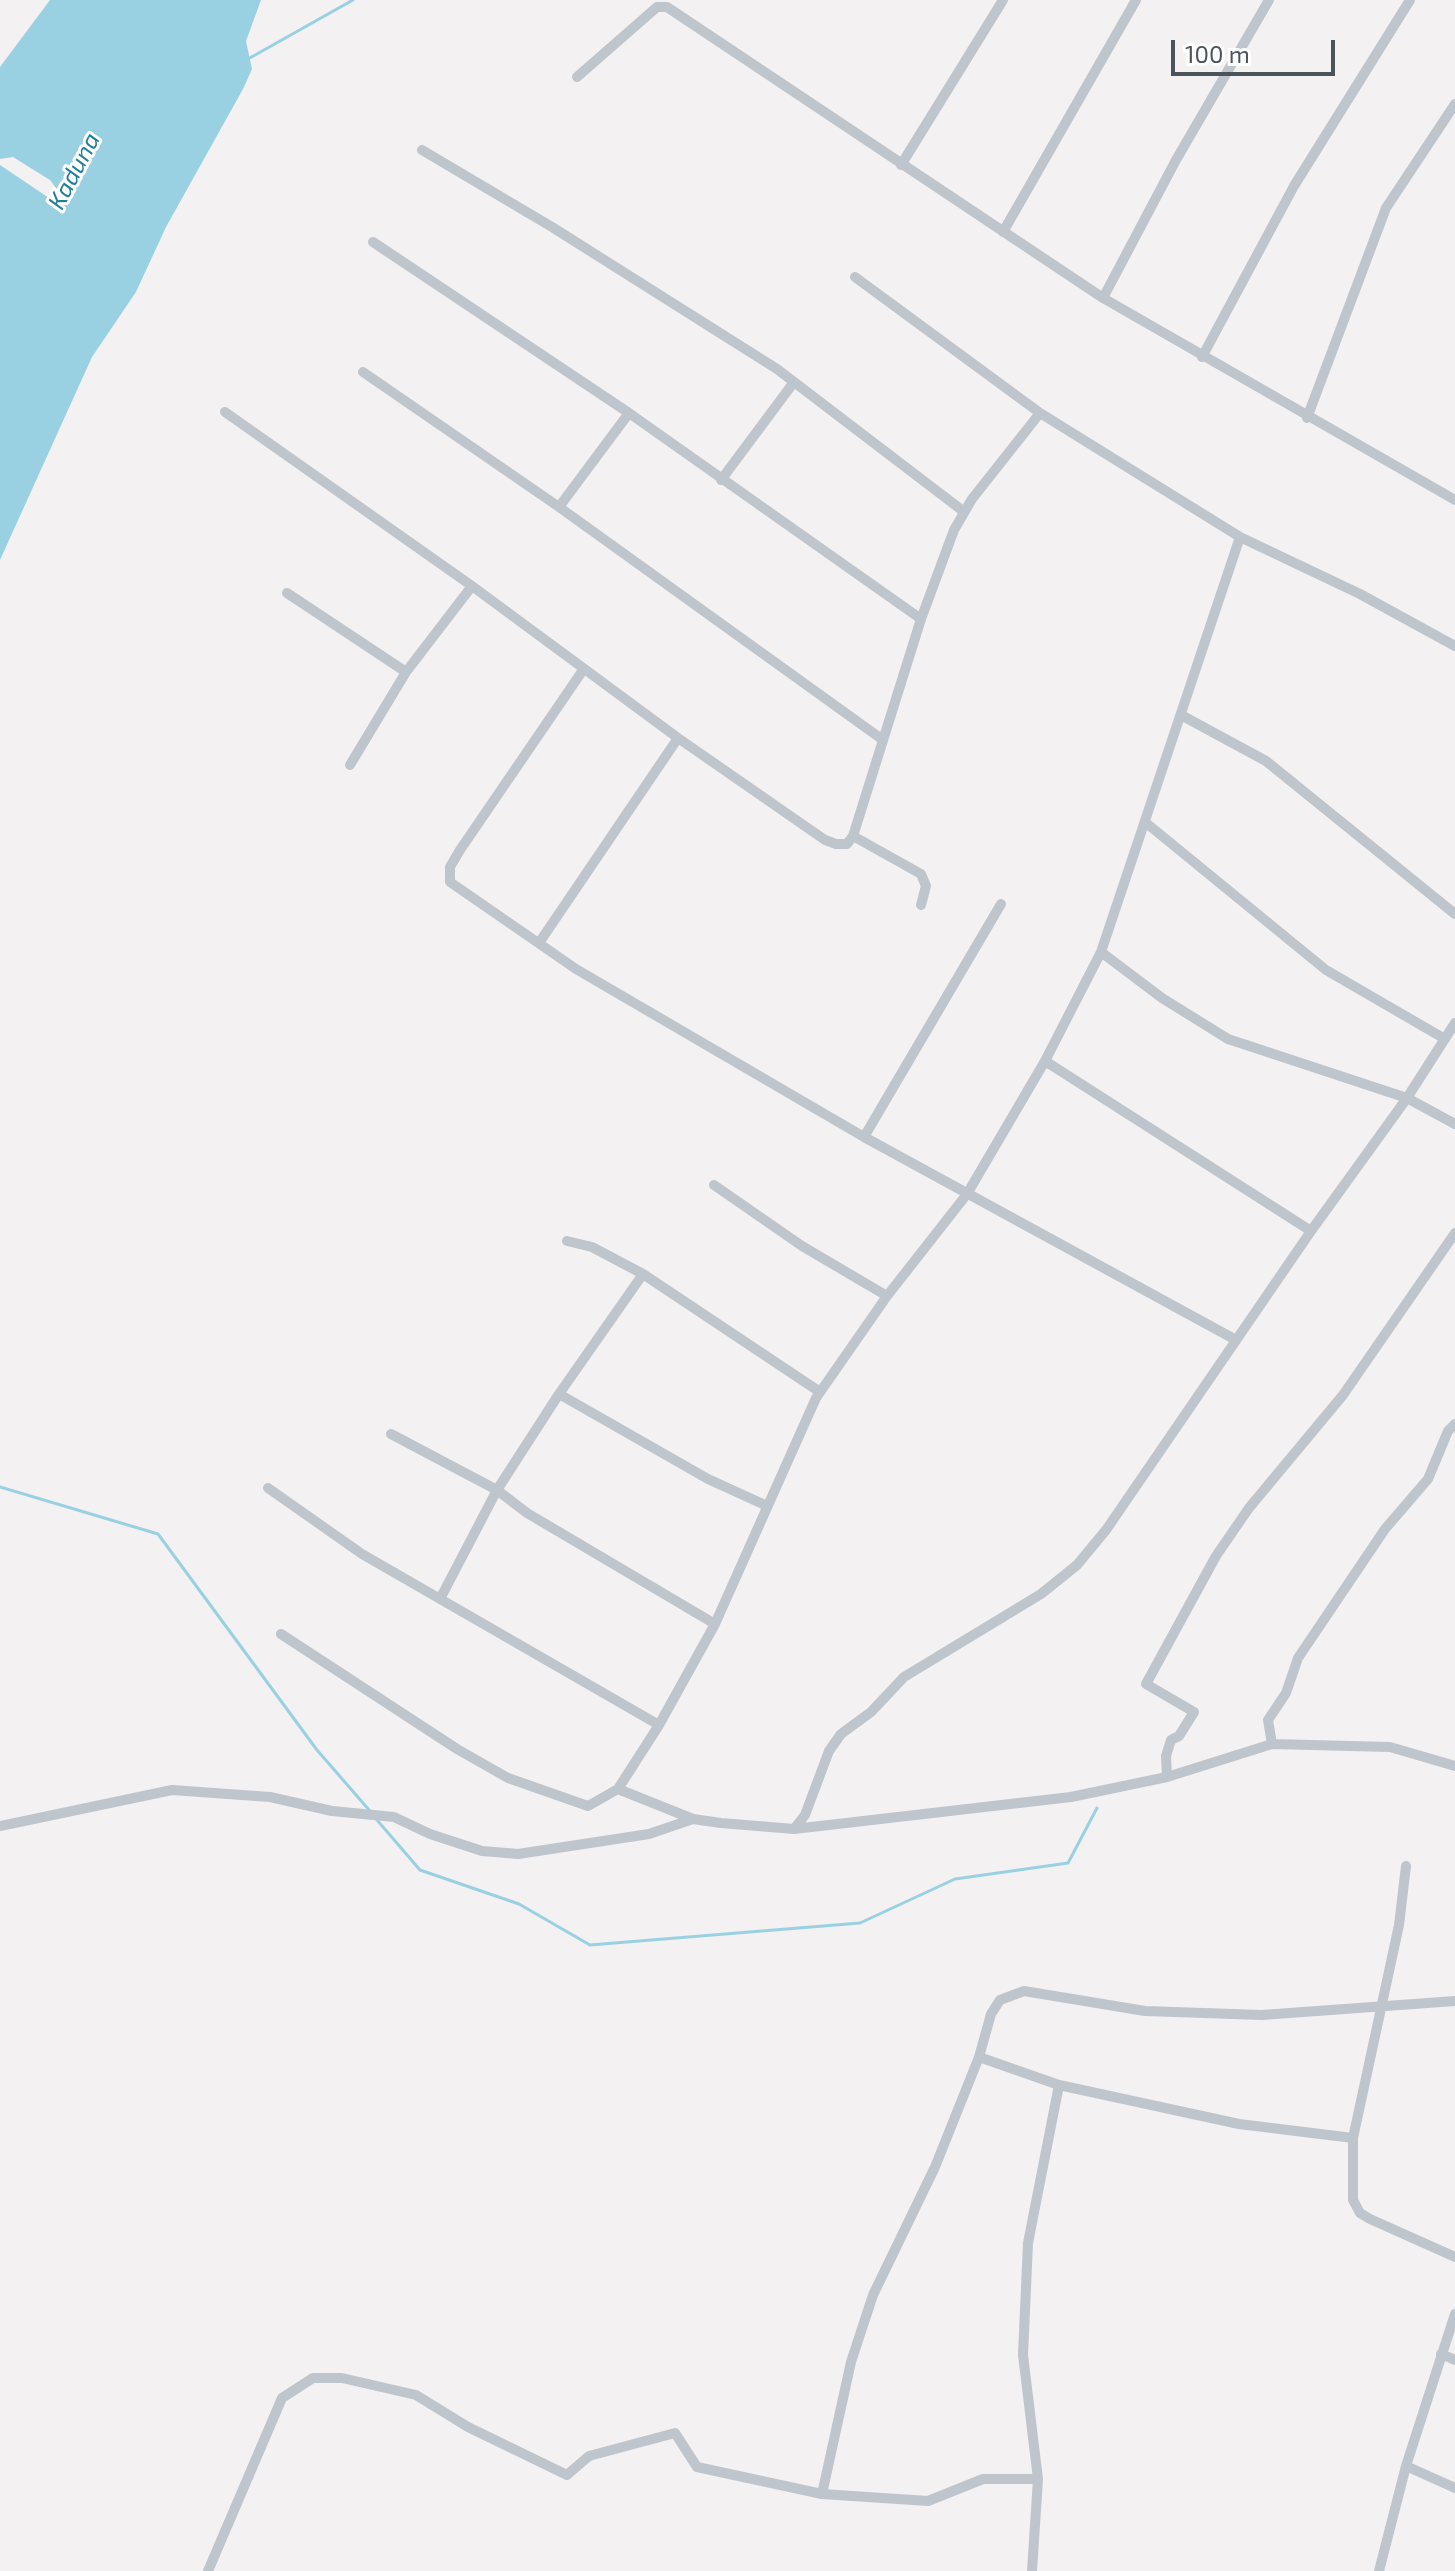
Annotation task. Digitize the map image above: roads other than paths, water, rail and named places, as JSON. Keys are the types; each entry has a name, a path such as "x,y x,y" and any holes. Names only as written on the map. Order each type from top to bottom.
{"street":[{"path":"901,165 1003,0"},
{"path":"1003,232 1136,0"},
{"path":"1103,298 1176,160 1269,0"},
{"path":"1202,357 1294,186 1410,0"},
{"path":"577,77 657,7 667,7 1103,298 1307,418 1455,500"},
{"path":"1307,418 1386,208 1455,104"},
{"path":"422,150 552,227 794,382 963,511"},
{"path":"373,242 629,413 921,619"},
{"path":"855,277 1040,413 1240,537 1360,594 1455,646"},
{"path":"363,372 559,507 883,740"},
{"path":"721,480 794,382"},
{"path":"225,412 472,586 678,738 825,840 847,844 853,836 921,619 963,511 1040,413"},
{"path":"559,507 629,413"},
{"path":"281,1634 508,1778 588,1806 618,1789 659,1725 715,1624 765,1505 820,1392 887,1296 967,1194 1045,1061 1101,952 1240,537"},
{"path":"350,765 406,672 472,586"},
{"path":"287,593 406,672"},
{"path":"583,670 460,850 447,876 450,882 576,969 864,1137 1236,1340"},
{"path":"1181,715 1266,761 1455,914"},
{"path":"539,943 678,738"},
{"path":"1145,822 1326,970 1445,1039"},
{"path":"853,836 921,874 926,886 921,905"},
{"path":"864,1137 1001,904"},
{"path":"1101,952 1162,998 1228,1039 1407,1098 1455,1124"},
{"path":"794,1829 805,1815 829,1751 841,1734 871,1712 904,1677 1041,1594 1077,1565 1106,1530 1311,1231 1407,1098 1455,1023"},
{"path":"1045,1061 1311,1231"},
{"path":"714,1185 802,1246 887,1296"},
{"path":"1167,1777 1166,1756 1171,1740 1179,1736 1194,1712 1146,1684 1216,1556 1249,1508 1343,1395 1455,1233"},
{"path":"567,1241 592,1247 643,1274 820,1392"},
{"path":"440,1599 497,1490 643,1274"},
{"path":"559,1394 708,1479 765,1505"},
{"path":"1272,1744 1268,1720 1286,1693 1298,1658 1385,1529 1428,1479 1448,1431 1455,1424"},
{"path":"391,1434 497,1490 527,1513 715,1624"},
{"path":"268,1488 362,1554 659,1725"},
{"path":"618,1789 693,1819 794,1829 1055,1799 1167,1777 1272,1744 1390,1747 1455,1766"},
{"path":"0,1826 172,1790 270,1797 332,1811 394,1817 430,1834 482,1851 518,1854 649,1834 693,1819"},
{"path":"1406,1866 1399,1925 1353,2138 1353,2200 1360,2213 1455,2257"},
{"path":"822,2494 851,2362 873,2295 935,2167 979,2057 991,2014 1000,2000 1024,1991 1145,2011 1262,2015 1382,2009 1455,2001"},
{"path":"979,2057 1059,2085 1239,2124 1353,2138"},
{"path":"1032,2571 1038,2479 1023,2355 1028,2243 1059,2085"},
{"path":"1379,2571 1406,2466 1455,2314"},
{"path":"1441,2354 1455,2360"},
{"path":"208,2571 282,2398 313,2378 342,2378 416,2395 468,2427 567,2475 589,2456 675,2433 697,2467 822,2494 928,2501 983,2479 1038,2479"},
{"path":"1406,2466 1455,2488"}],"water":[{"name":"Kaduna","path":"50,0 261,0 246,41 252,69 243,89 166,227 136,292 92,357 0,560 0,165 49,198 56,188 50,180 13,157 0,159 0,67"}],"waterway":[{"path":"248,59 353,0"},
{"path":"0,1487 158,1534 317,1750 370,1811"},
{"path":"377,1820 420,1870 519,1904 590,1945 860,1923 955,1879 1068,1863 1097,1808"}]}
